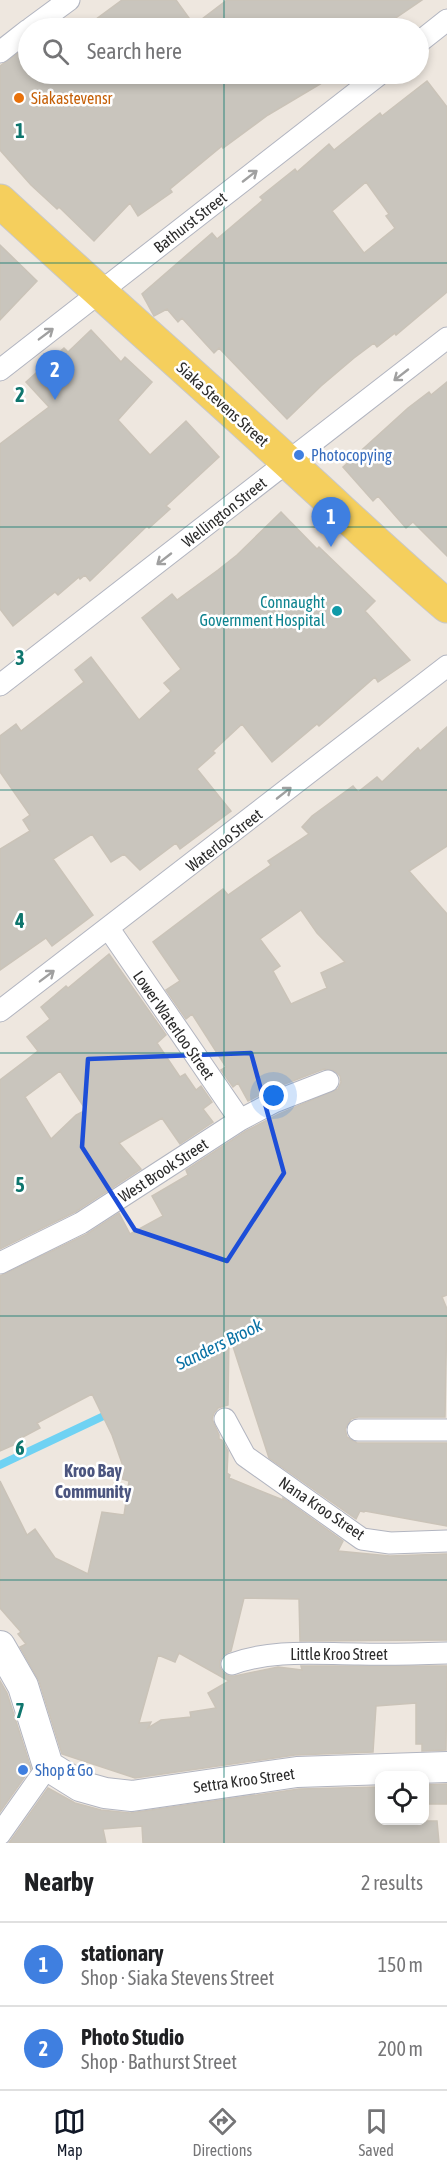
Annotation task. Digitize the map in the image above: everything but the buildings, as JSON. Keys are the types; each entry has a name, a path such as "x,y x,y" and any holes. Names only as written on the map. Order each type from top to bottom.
{"main road":[{"name":"Siaka Stevens Street","path":"0,201 383,551 447,606"},
{"path":"0,1646 23,1686 48,1766"},
{"name":"Settra Kroo Street","path":"48,1766 80,1786 105,1793 132,1796 297,1772 447,1767"}],"street":[{"path":"45,18 69,0"},
{"path":"429,34 447,20"},
{"path":"0,52 18,38"},
{"name":"Bathurst Street","path":"0,370 367,84"},
{"name":"Wellington Street","path":"0,685 289,463 447,338"},
{"name":"Waterloo Street","path":"0,1011 447,666"},
{"name":"Lower Waterloo Street","path":"109,929 240,1120"},
{"name":"West Brook Street","path":"0,1263 81,1223 240,1120 274,1102 328,1081"},
{"name":"Nana Kroo Street","path":"225,1419 245,1456 362,1539 390,1543 447,1541"},
{"path":"358,1430 447,1430"},
{"name":"Little Kroo Street","path":"232,1664 249,1657 274,1654 447,1653"},
{"path":"0,1834 48,1766"}],"highlighted area":[{"path":"251,1053 284,1173 227,1261 135,1230 82,1147 88,1059"}],"waterway":[{"name":"Sanders Brook","path":"0,1465 110,1413"}],"place":[{"name":"Siakastevensr","path":"19,98"},
{"name":"Photo Studio","path":"55,400"},
{"name":"Photocopying","path":"299,455"},
{"name":"stationary","path":"331,547"},
{"name":"Connaught Government Hospital","path":"337,611"},
{"name":"Shop & Go","path":"23,1770"}],"district":[{"name":"Kroo Bay Community","path":"93,1480"}]}
